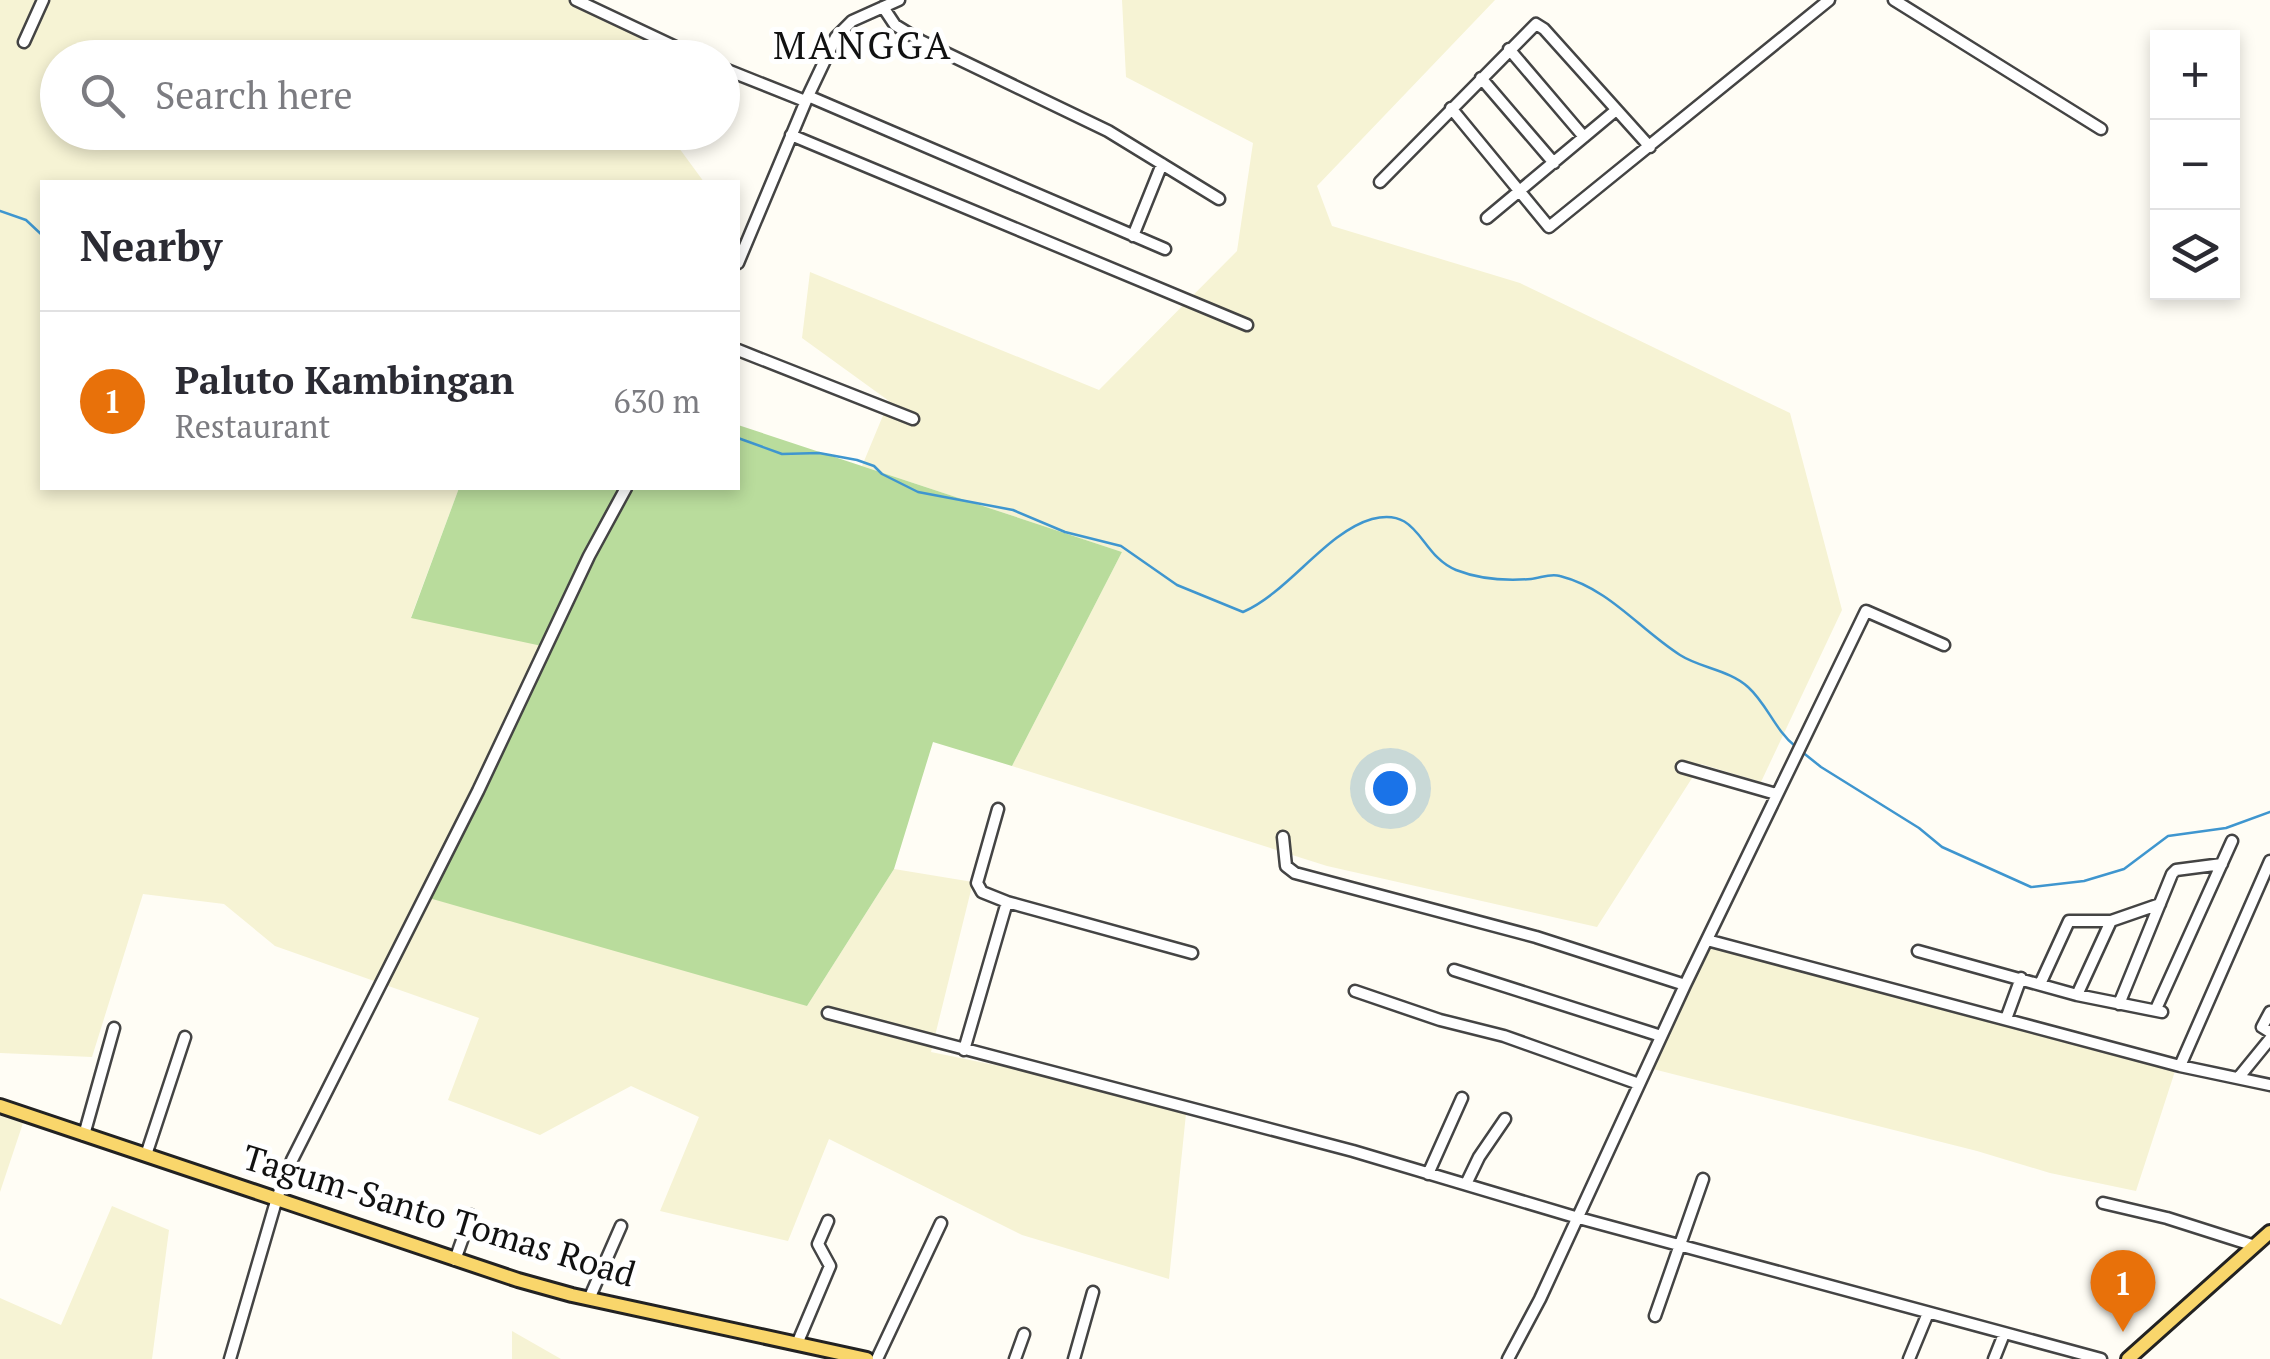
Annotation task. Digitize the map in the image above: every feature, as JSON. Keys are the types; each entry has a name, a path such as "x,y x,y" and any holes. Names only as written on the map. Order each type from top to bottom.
{"main road":[{"name":"Tagum-Santo Tomas Road","path":"0,1106 454,1260 589,1299 866,1359"},
{"path":"2128,1359 2270,1232"}],"street":[{"path":"24,42 43,0"},
{"path":"576,0 660,40"},
{"path":"740,258 829,48 844,27 899,0"},
{"path":"1451,108 1549,227 1829,0"},
{"path":"1894,0 2101,129"},
{"path":"882,7 895,25 921,41 1108,131 1218,198"},
{"path":"1380,182 1532,24 1540,25 1650,147"},
{"path":"1509,49 1584,137"},
{"path":"740,74 806,98 1164,250"},
{"path":"1481,78 1554,163"},
{"path":"1487,218 1615,111"},
{"path":"791,135 1247,324"},
{"path":"1133,236 1162,164"},
{"path":"740,351 913,419"},
{"path":"230,1359 277,1198 315,1112 423,903 558,617 625,490"},
{"path":"1508,1359 1540,1299 1792,758 1866,611 1944,645"},
{"path":"1682,767 1776,794"},
{"path":"998,808 977,882 982,892 1192,953"},
{"path":"1282,838 1286,866 1295,873 1536,937 1685,984"},
{"path":"1918,951 2077,995 2160,1011 2232,840"},
{"path":"2180,1066 2270,860"},
{"path":"2119,1004 2176,870 2222,864"},
{"path":"964,1050 1007,902"},
{"path":"2041,982 2069,921 2111,921 2160,904"},
{"path":"2077,995 2111,921"},
{"path":"1707,940 2180,1066 2270,1085"},
{"path":"1454,970 1661,1036"},
{"path":"2006,1019 2020,978"},
{"path":"1355,991 1440,1020 1504,1036 1639,1084"},
{"path":"2239,1078 2270,1036 2262,1026 2270,1012"},
{"path":"828,1013 1167,1102 2100,1359"},
{"path":"84,1135 114,1028"},
{"path":"146,1155 184,1037"},
{"path":"1428,1174 1462,1098"},
{"path":"1466,1184 1504,1119"},
{"path":"1655,1316 1703,1179"},
{"path":"2103,1203 2168,1218 2255,1246"},
{"path":"454,1260 471,1216"},
{"path":"798,1344 830,1266 818,1244 828,1221"},
{"path":"877,1359 941,1223"},
{"path":"589,1299 621,1226"},
{"path":"1074,1359 1092,1292"},
{"path":"1909,1359 1928,1313"},
{"path":"1015,1359 1024,1334"},
{"path":"1994,1359 2004,1334"}],"shaded area":[{"path":"0,0 581,0 650,32 647,40 40,40 40,150 680,150 703,180 40,180 40,490 458,490 411,617 542,645 807,1006 894,869 973,882 931,1052 1187,1104 1169,1279 1022,1235 829,1139 788,1241 660,1211 699,1117 631,1086 540,1135 448,1100 479,1018 275,946 224,904 143,894 92,1057 0,1053"},
{"path":"1122,0 1495,0 1317,186 1332,226 1520,283 1790,413 1842,610 1761,782 1701,764 1597,927 1327,866 1012,766 1122,552 862,466 889,401 802,338 810,272 1099,390 1237,251 1253,143 1126,77"},
{"path":"1710,947 2177,1065 2136,1191 2050,1173 1649,1068"},
{"path":"0,1116 23,1123 0,1192"},
{"path":"112,1206 169,1230 152,1359 0,1359 0,1298 61,1325"},
{"path":"512,1331 561,1359 512,1359"}],"green space":[{"path":"740,426 1122,552 1012,766 933,742 894,869 807,1006 422,896 542,646 411,618 458,490 740,490"}],"waterway":[{"path":"0,211 26,220 40,233"},
{"path":"740,439 782,454 819,453 857,460 918,492 1013,510 1065,532 1121,546 1177,585 1243,612 1276,591 1355,526 1372,519 1400,519 1456,570 1502,579 1556,575 1594,590 1680,655 1741,681 1795,746"},
{"path":"1801,751 1942,847 2031,887 2084,881 2124,869 2168,836 2226,828 2270,812"}],"place":[{"name":"Paluto Kambingan","path":"2123,1332"}],"district":[{"name":"MANGGA","path":"863,46"}]}
